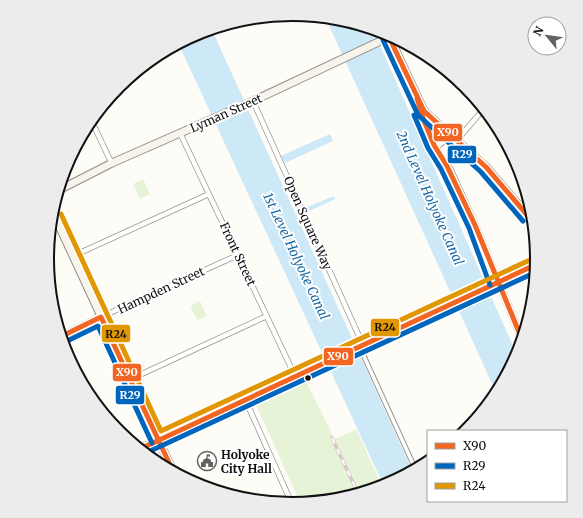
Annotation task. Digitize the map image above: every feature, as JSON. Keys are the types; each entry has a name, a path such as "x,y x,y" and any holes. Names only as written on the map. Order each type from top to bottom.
{"main road":[{"name":"Lyman Street","path":"65,187 251,102 384,39"},
{"path":"392,44 417,98 427,114 486,168 525,212"},
{"path":"57,221 131,379 168,463"}],"street":[{"path":"417,98 434,145 447,166"},
{"name":"Open Square Way","path":"251,102 362,348"},
{"path":"480,114 456,140 448,146 443,152 443,155 475,224 497,282 518,331"},
{"path":"94,127 112,164"},
{"name":"Front Street","path":"180,133 295,376"},
{"path":"73,256 209,194"},
{"name":"Hampden Street","path":"66,334 238,254"},
{"path":"145,446 324,362 362,348 452,303 529,267"},
{"path":"131,379 267,316"},
{"path":"362,348 413,463"},
{"path":"245,399 289,497"}],"green space":[{"path":"143,179 150,194 140,199 133,184"},
{"path":"200,301 207,316 197,320 190,306"},
{"path":"305,379 335,439 356,429 379,480 353,489 323,495 298,497 255,403"}],"water":[{"name":"2nd Level Holyoke Canal","path":"328,24 353,29 376,37 513,346 498,378 493,385"},
{"name":"1st Level Holyoke Canal","path":"214,34 410,465 381,480 181,49 200,39"},
{"path":"330,134 333,141 285,163 281,156"},
{"path":"334,196 335,199 307,212 305,208"}],"railway":[{"path":"332,438 356,488"}],"transit line":[{"name":"R29","path":"383,39 418,115 481,172 523,221"},
{"name":"X90","path":"392,44 424,111 486,167 525,212"},
{"name":"X90","path":"417,98 434,145 447,166 475,225 518,331"},
{"name":"R29","path":"414,115 428,148 441,169 469,228 490,285"},
{"name":"R24","path":"61,214 161,431 530,260"},
{"name":"X90","path":"145,447 529,268"},
{"name":"R29","path":"151,451 529,275"},
{"name":"X90","path":"66,334 101,317 169,463"},
{"name":"R29","path":"68,341 98,326 152,443"}],"place":[{"name":"Holyoke City Hall","path":"207,461"}]}
